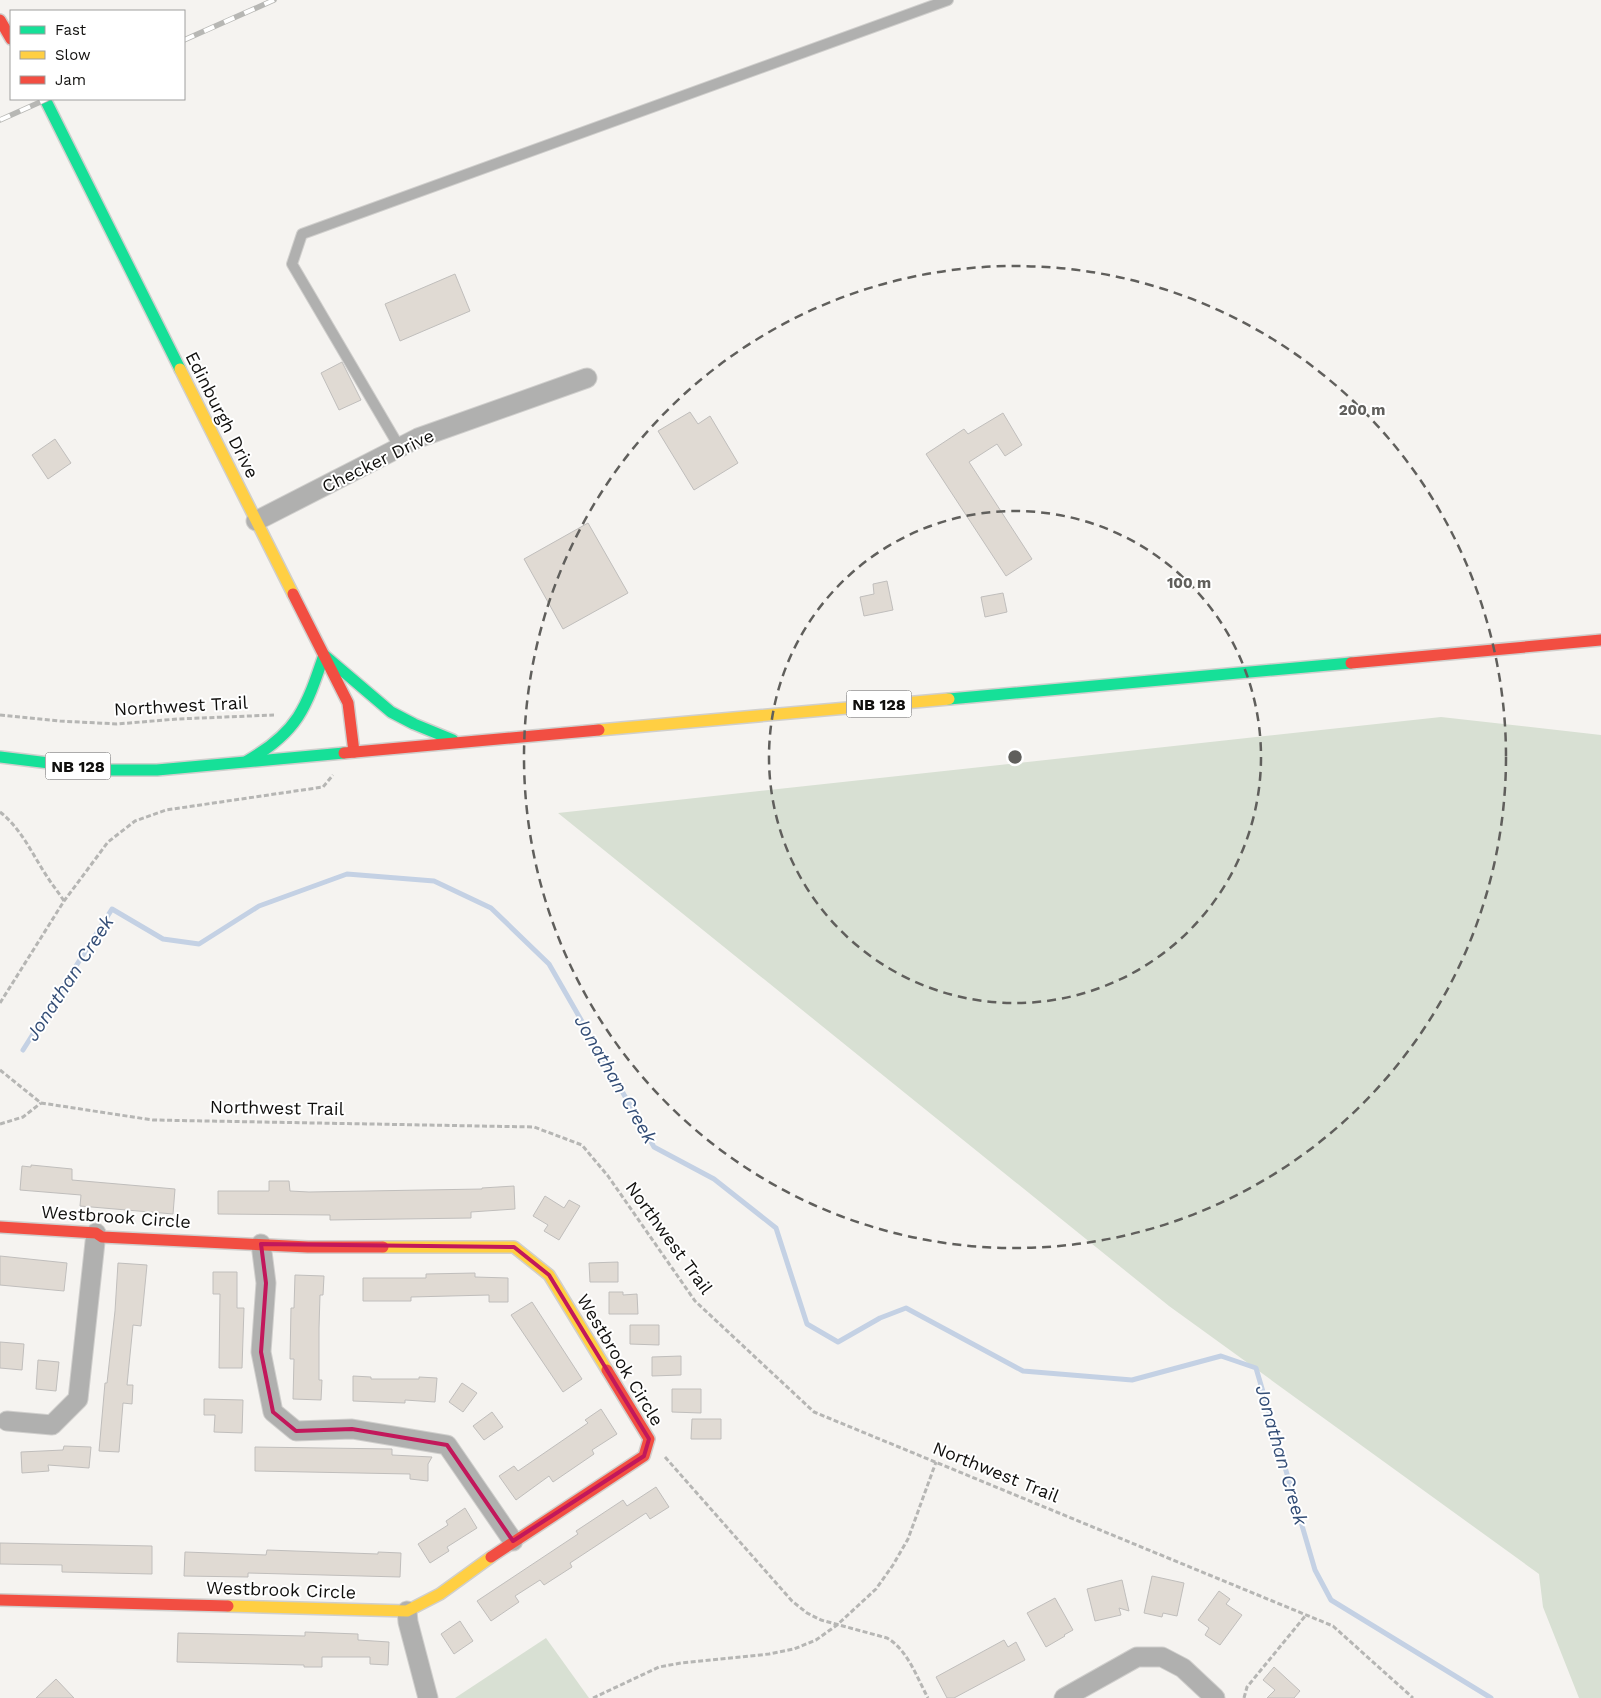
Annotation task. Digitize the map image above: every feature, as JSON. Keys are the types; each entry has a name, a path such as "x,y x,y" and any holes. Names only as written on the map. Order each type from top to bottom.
{"street":[{"path":"0,20 10,37"},
{"name":"Edinburgh Drive","path":"46,100 348,703 354,752"},
{"name":"Checker Drive","path":"256,521 418,438 587,378"},
{"name":"NB 128","path":"0,757 106,770 157,770 1601,640"},
{"path":"243,763 266,752 295,725 307,704 324,655 391,712 414,724 459,742"},
{"name":"Westbrook Circle","path":"0,1227 96,1233 102,1237 308,1247 514,1247 549,1275 649,1439 644,1456 513,1541 440,1594 407,1611 0,1600"},
{"path":"7,1420 52,1425 78,1399 96,1233"},
{"path":"261,1244 266,1283 261,1352 273,1412 296,1431 352,1429 447,1445 513,1541"},
{"path":"407,1611 408,1622 428,1698"},
{"path":"1064,1698 1137,1657 1162,1657 1182,1668 1215,1698"}],"lane":[{"path":"400,448 292,264 302,234 948,0"}],"path":[{"name":"Northwest Trail","path":"0,715 117,724 177,718 283,715 295,725"},
{"path":"0,1003 64,901 108,842 135,821 166,810 323,787"},
{"path":"0,812 9,818 23,837 64,901"},
{"path":"0,1070 41,1103 23,1117 0,1124"},
{"name":"Northwest Trail","path":"41,1103 153,1120 534,1127 582,1145 608,1176 695,1301 814,1412 1332,1626 1413,1698"},
{"path":"649,1439 792,1601 814,1617 887,1638 896,1643 903,1652 928,1698"},
{"path":"593,1698 658,1667 769,1654 794,1649 816,1640 837,1625 876,1589 893,1565 908,1539 936,1462"},
{"path":"1244,1698 1247,1687 1306,1615"}],"highlighted area":[{"path":"261,1244 514,1247 549,1275 649,1439 644,1456 513,1541 447,1445 352,1429 296,1431 273,1412 261,1352 266,1283"}],"shaded area":[{"path":"1441,717 1601,735 1601,1698 1579,1698 1543,1607 1539,1574 1169,1306 558,813"},
{"path":"546,1638 589,1698 455,1698"}],"building":[{"path":"455,274 470,311 400,341 385,304"},
{"path":"342,362 361,400 339,410 321,373"},
{"path":"690,412 698,424 710,416 738,463 694,490 658,431"},
{"path":"1003,413 1022,445 1005,456 997,444 969,462 1032,559 1006,576 926,454 964,429 968,434"},
{"path":"55,439 71,463 48,479 32,455"},
{"path":"588,523 628,593 563,629 524,559"},
{"path":"887,581 893,610 864,616 860,597 874,594 873,584"},
{"path":"1003,593 1007,612 985,617 981,597"},
{"path":"31,1165 72,1169 72,1180 175,1189 173,1214 80,1206 81,1195 20,1190 22,1166 31,1167"},
{"path":"269,1181 289,1181 290,1191 309,1192 482,1189 514,1186 515,1209 471,1212 471,1218 330,1220 330,1215 218,1214 218,1191 269,1191"},
{"path":"545,1196 564,1208 569,1200 580,1206 559,1240 544,1231 548,1225 533,1216"},
{"path":"0,1256 67,1263 64,1291 0,1285"},
{"path":"618,1262 618,1282 590,1282 589,1263"},
{"path":"118,1263 147,1265 141,1326 133,1325 127,1385 133,1385 132,1404 123,1403 119,1452 99,1451 105,1383 107,1383 115,1311"},
{"path":"213,1272 237,1272 237,1308 244,1308 242,1368 219,1368 220,1294 213,1294"},
{"path":"475,1273 475,1277 508,1278 508,1302 489,1302 489,1295 411,1297 411,1301 363,1301 363,1278 426,1278 426,1274"},
{"path":"295,1275 324,1276 323,1295 320,1295 319,1328 319,1380 322,1380 321,1400 293,1399 294,1359 290,1359 291,1308 294,1308"},
{"path":"609,1292 623,1292 623,1295 637,1294 638,1314 609,1314"},
{"path":"532,1302 582,1379 563,1392 511,1315"},
{"path":"630,1325 659,1325 659,1345 630,1344"},
{"path":"0,1342 24,1344 22,1370 0,1368"},
{"path":"681,1356 681,1375 652,1376 652,1357"},
{"path":"38,1360 59,1362 56,1391 36,1389"},
{"path":"353,1376 371,1377 371,1379 437,1378 435,1402 405,1400 405,1403 353,1401"},
{"path":"462,1383 477,1393 463,1412 449,1402"},
{"path":"672,1389 701,1389 701,1413 672,1412"},
{"path":"204,1399 243,1400 242,1433 214,1432 215,1415 204,1415"},
{"path":"601,1409 617,1434 592,1450 594,1454 553,1482 549,1476 516,1500 499,1476 514,1466 518,1471 588,1423 585,1420"},
{"path":"492,1412 503,1427 484,1440 473,1426"},
{"path":"692,1419 721,1419 721,1439 691,1439"},
{"path":"64,1446 91,1447 89,1468 48,1465 49,1471 22,1473 21,1452 63,1450"},
{"path":"255,1447 392,1449 392,1455 432,1457 428,1464 428,1481 410,1479 410,1474 255,1471"},
{"path":"656,1487 669,1507 650,1519 646,1513 570,1563 572,1567 544,1585 540,1580 515,1596 519,1602 491,1621 477,1601 578,1534 576,1531 623,1500 627,1506"},
{"path":"465,1508 477,1528 447,1547 449,1551 430,1563 418,1544 448,1525 446,1521"},
{"path":"0,1543 152,1546 152,1574 62,1572 62,1565 0,1564"},
{"path":"267,1550 378,1554 378,1552 401,1553 400,1577 248,1573 248,1577 184,1576 185,1552 266,1555"},
{"path":"1152,1576 1184,1583 1177,1616 1163,1613 1162,1617 1144,1613"},
{"path":"1122,1580 1129,1611 1119,1608 1121,1615 1095,1621 1087,1589"},
{"path":"1219,1591 1230,1599 1226,1604 1242,1615 1220,1645 1205,1635 1209,1628 1198,1620"},
{"path":"1055,1598 1073,1630 1046,1647 1027,1613"},
{"path":"460,1621 473,1641 454,1654 441,1634"},
{"path":"305,1632 358,1634 358,1640 389,1642 388,1665 370,1664 370,1657 322,1657 322,1667 177,1662 178,1633 305,1636"},
{"path":"1004,1640 1008,1647 1016,1642 1025,1660 954,1698 947,1698 936,1677"},
{"path":"1274,1667 1300,1691 1294,1698 1267,1698 1275,1690 1263,1680"},
{"path":"56,1679 74,1698 36,1698"}],"waterway":[{"name":"Jonathan Creek","path":"23,1050 112,909 163,939 199,944 259,906 347,874 434,881 491,908 549,964 654,1147 714,1179 776,1228 807,1324 838,1342 880,1318 906,1308 1023,1371 1132,1380 1221,1356 1256,1368 1315,1570 1331,1600 1491,1698"}],"railway":[{"path":"185,40 274,0"},
{"path":"0,120 45,100"}],"traffic: fast":[{"path":"46,100 180,369"},
{"path":"247,761 278,740 298,717 312,690 324,655 391,712 453,740"},
{"path":"949,699 1351,663"},
{"path":"0,757 106,770 157,770 344,753"}],"traffic: slow":[{"path":"180,369 293,594"},
{"path":"599,730 949,699"},
{"path":"383,1247 514,1247 549,1275 607,1370"},
{"path":"228,1606 407,1611 440,1594 491,1557"}],"traffic: jam":[{"path":"0,20 10,37"},
{"path":"293,594 348,703 354,752"},
{"path":"1351,663 1601,640"},
{"path":"344,753 599,730"},
{"path":"0,1227 96,1233 102,1237 308,1247 383,1247"},
{"path":"491,1557 644,1456 649,1439 607,1370"},
{"path":"0,1600 228,1606"}]}
